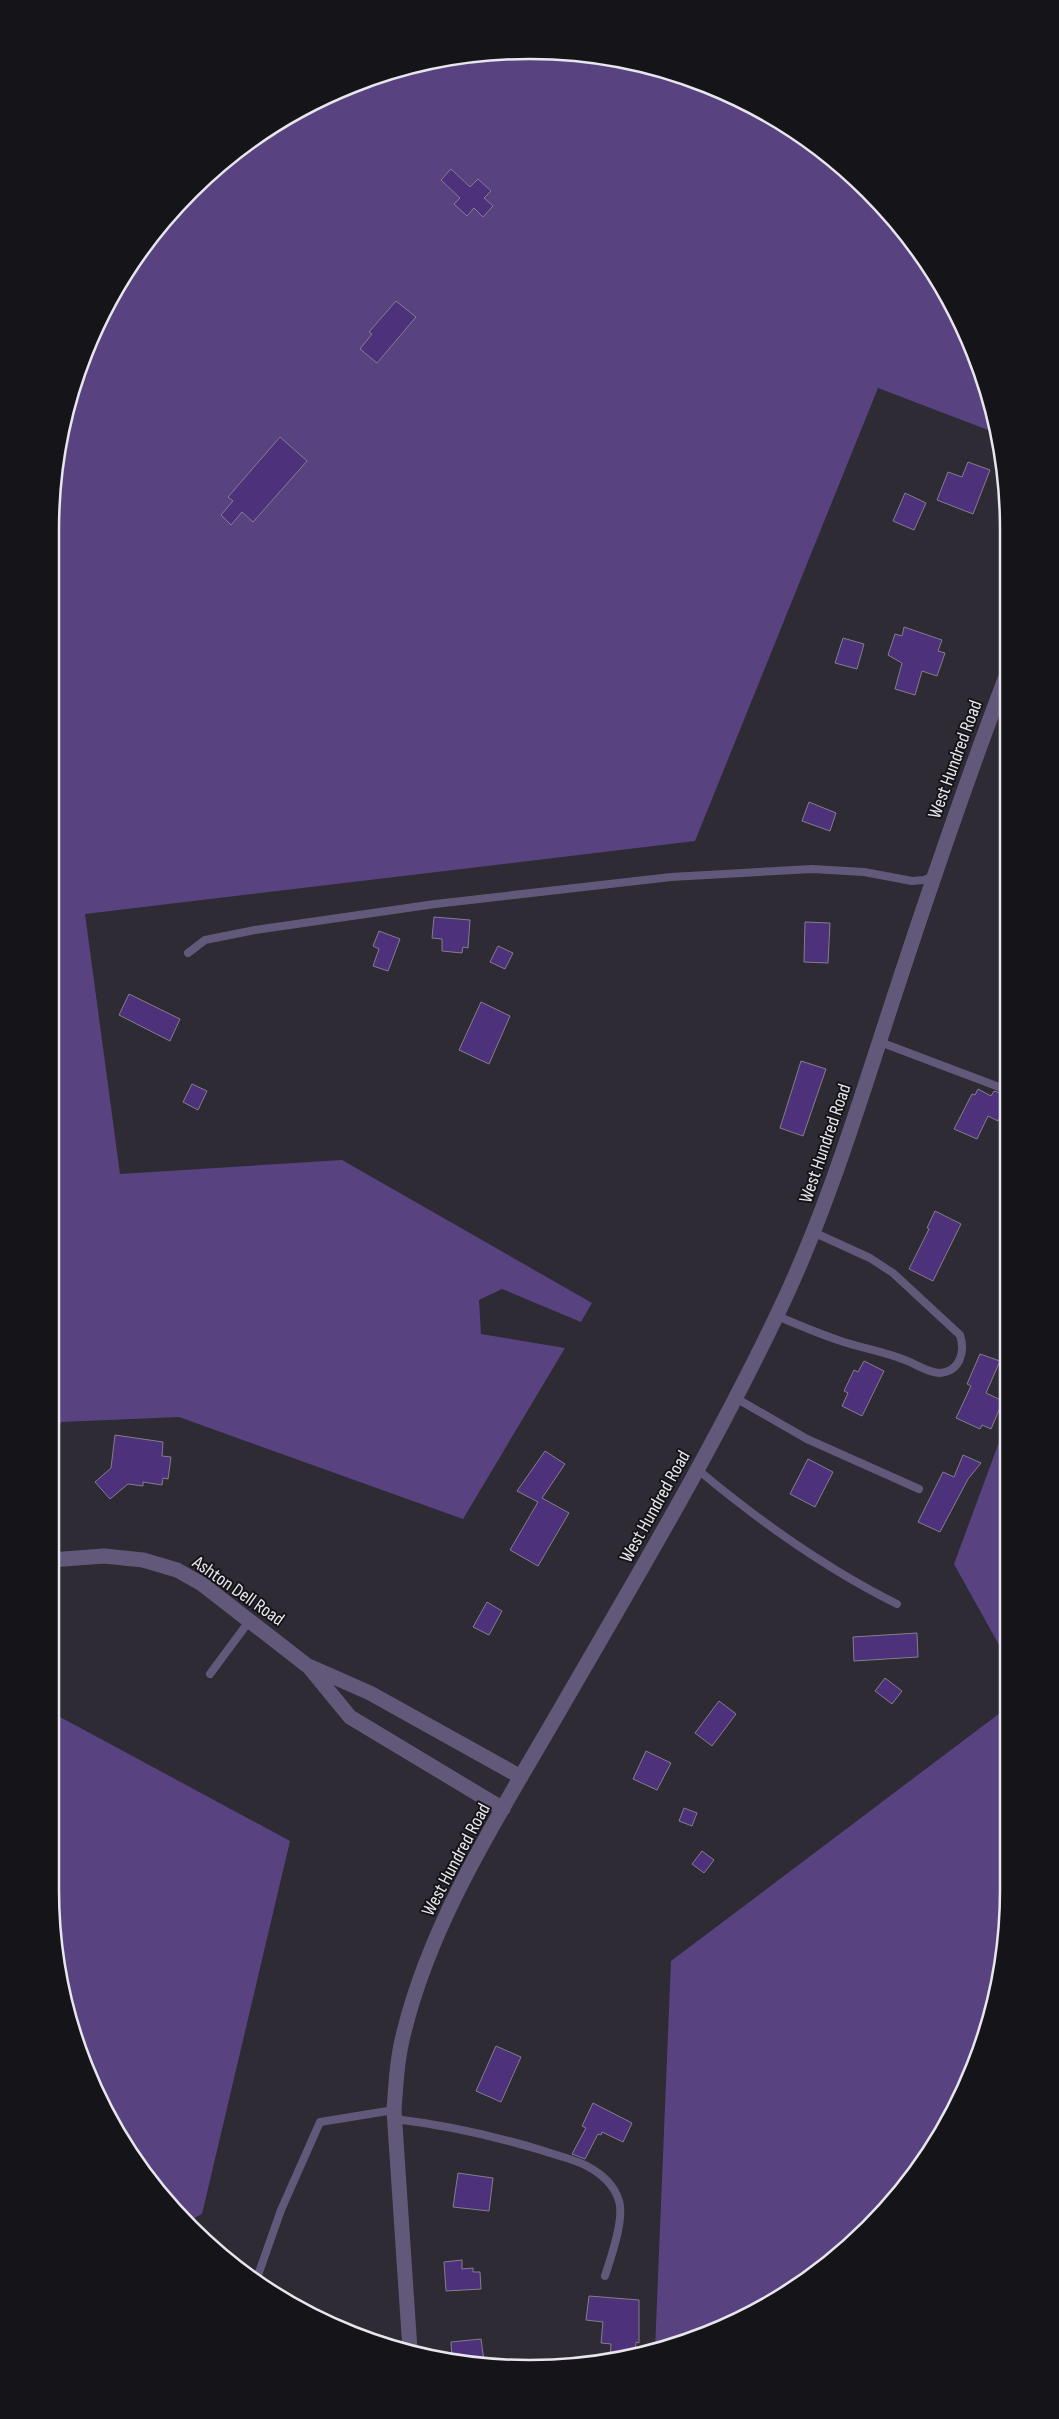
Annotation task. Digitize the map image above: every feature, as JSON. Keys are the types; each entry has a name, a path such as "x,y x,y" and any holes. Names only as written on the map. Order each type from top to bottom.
{"street":[{"name":"West Hundred Road","path":"410,2344 395,2115 396,2072 403,2034 419,1978 436,1937 504,1808 655,1549 777,1316 813,1232 880,1042 967,780 1000,695"},
{"name":"Ashton Dell Road","path":"59,1559 104,1556 142,1560 177,1570 202,1584 309,1667 350,1717 504,1808"},
{"name":"Ashton Dell Road","path":"309,1667 370,1693 522,1777"}],"lane":[{"path":"188,953 205,940 255,930 435,904 671,877 812,869 864,872 912,881 924,880 934,876"},
{"path":"880,1042 1000,1087"},
{"path":"777,1316 837,1340 904,1359 930,1371 940,1373 948,1371 956,1366 962,1357 963,1345 960,1335 893,1273 870,1258 813,1232"},
{"path":"734,1397 807,1439 919,1489"},
{"path":"697,1469 749,1513 777,1533 852,1581 897,1604"},
{"path":"210,1674 250,1620"},
{"path":"258,2274 282,2210 320,2122 395,2115 523,2145 587,2166 609,2182 619,2199 620,2208 616,2238 606,2276"}],"shaded area":[{"path":"499,60 560,60 591,63 651,75 681,84 738,107 791,138 816,156 862,197 903,243 921,268 952,321 975,378 989,430 878,388 695,841 85,914 120,1174 342,1160 592,1303 581,1322 502,1289 479,1300 481,1334 565,1348 463,1519 179,1417 61,1422 59,1429 60,499 63,468 75,408 84,378 107,321 138,268 156,243 176,219 219,176 268,138 294,122 321,107 378,84 438,68 468,63"},
{"path":"1000,1440 1000,1647 954,1564"},
{"path":"1000,1713 1000,1890 996,1951 984,2011 975,2041 952,2098 921,2151 903,2176 862,2222 816,2263 791,2281 738,2312 681,2335 655,2343 671,1961"},
{"path":"59,1717 290,1841 202,2214 193,2218 156,2176 122,2125 107,2098 95,2070 75,2011 63,1951 60,1920"}],"building":[{"path":"451,169 470,187 478,179 491,191 484,198 493,206 483,217 474,208 467,216 454,204 460,198 441,180"},
{"path":"396,301 416,317 377,363 360,349 372,334 369,332"},
{"path":"280,437 307,461 253,522 242,512 231,525 221,515 233,501 228,497"},
{"path":"968,462 990,470 973,514 937,500 948,472 962,477"},
{"path":"905,493 926,503 914,530 893,521"},
{"path":"904,627 942,640 938,651 945,653 937,676 922,671 915,695 895,689 902,663 888,655 895,634 902,636"},
{"path":"843,638 864,644 857,669 835,663"},
{"path":"809,802 836,813 830,831 802,821"},
{"path":"434,917 470,920 468,948 463,947 462,953 442,951 442,939 432,938"},
{"path":"805,922 830,923 828,963 804,962"},
{"path":"379,931 400,939 388,971 373,966 379,949 373,946"},
{"path":"498,946 513,953 505,969 490,962"},
{"path":"129,994 180,1019 170,1041 119,1015"},
{"path":"481,1002 510,1016 489,1064 459,1050"},
{"path":"801,1061 826,1069 803,1136 780,1128"},
{"path":"192,1084 207,1091 198,1110 183,1102"},
{"path":"978,1089 991,1096 994,1091 1000,1093 1000,1117 998,1121 988,1116 977,1139 954,1129 972,1094 975,1095"},
{"path":"935,1211 961,1224 933,1281 909,1269 929,1229 927,1228"},
{"path":"980,1354 1000,1361 986,1393 1000,1400 1000,1408 991,1429 982,1425 980,1429 956,1418 971,1386 967,1384"},
{"path":"864,1361 884,1371 862,1416 842,1406 848,1393 844,1391 854,1370 858,1372"},
{"path":"115,1435 163,1442 162,1456 171,1457 168,1479 163,1478 162,1485 143,1482 143,1486 128,1484 110,1499 95,1482 111,1468"},
{"path":"545,1451 565,1464 542,1498 569,1513 538,1566 510,1550 538,1502 517,1491"},
{"path":"963,1455 981,1463 968,1479 940,1532 918,1522 943,1472 954,1477"},
{"path":"808,1459 833,1472 815,1507 790,1494"},
{"path":"487,1602 502,1611 489,1635 473,1627"},
{"path":"917,1633 918,1657 854,1661 853,1637"},
{"path":"885,1678 902,1691 892,1704 875,1691"},
{"path":"719,1701 736,1714 712,1746 695,1733"},
{"path":"646,1751 671,1763 657,1790 633,1779"},
{"path":"684,1808 697,1813 692,1826 679,1821"},
{"path":"702,1851 714,1860 704,1873 692,1864"},
{"path":"496,2046 521,2057 501,2102 476,2091"},
{"path":"593,2103 632,2123 623,2142 602,2132 601,2135 598,2134 585,2159 572,2154 586,2128 582,2126"},
{"path":"458,2173 493,2178 489,2211 453,2207"},
{"path":"462,2260 462,2269 473,2268 473,2272 480,2272 481,2289 446,2291 444,2262"},
{"path":"589,2296 639,2300 639,2343 636,2342 636,2348 610,2353 611,2344 601,2343 603,2322 586,2320"},
{"path":"481,2339 484,2358 452,2353 451,2342"}]}
